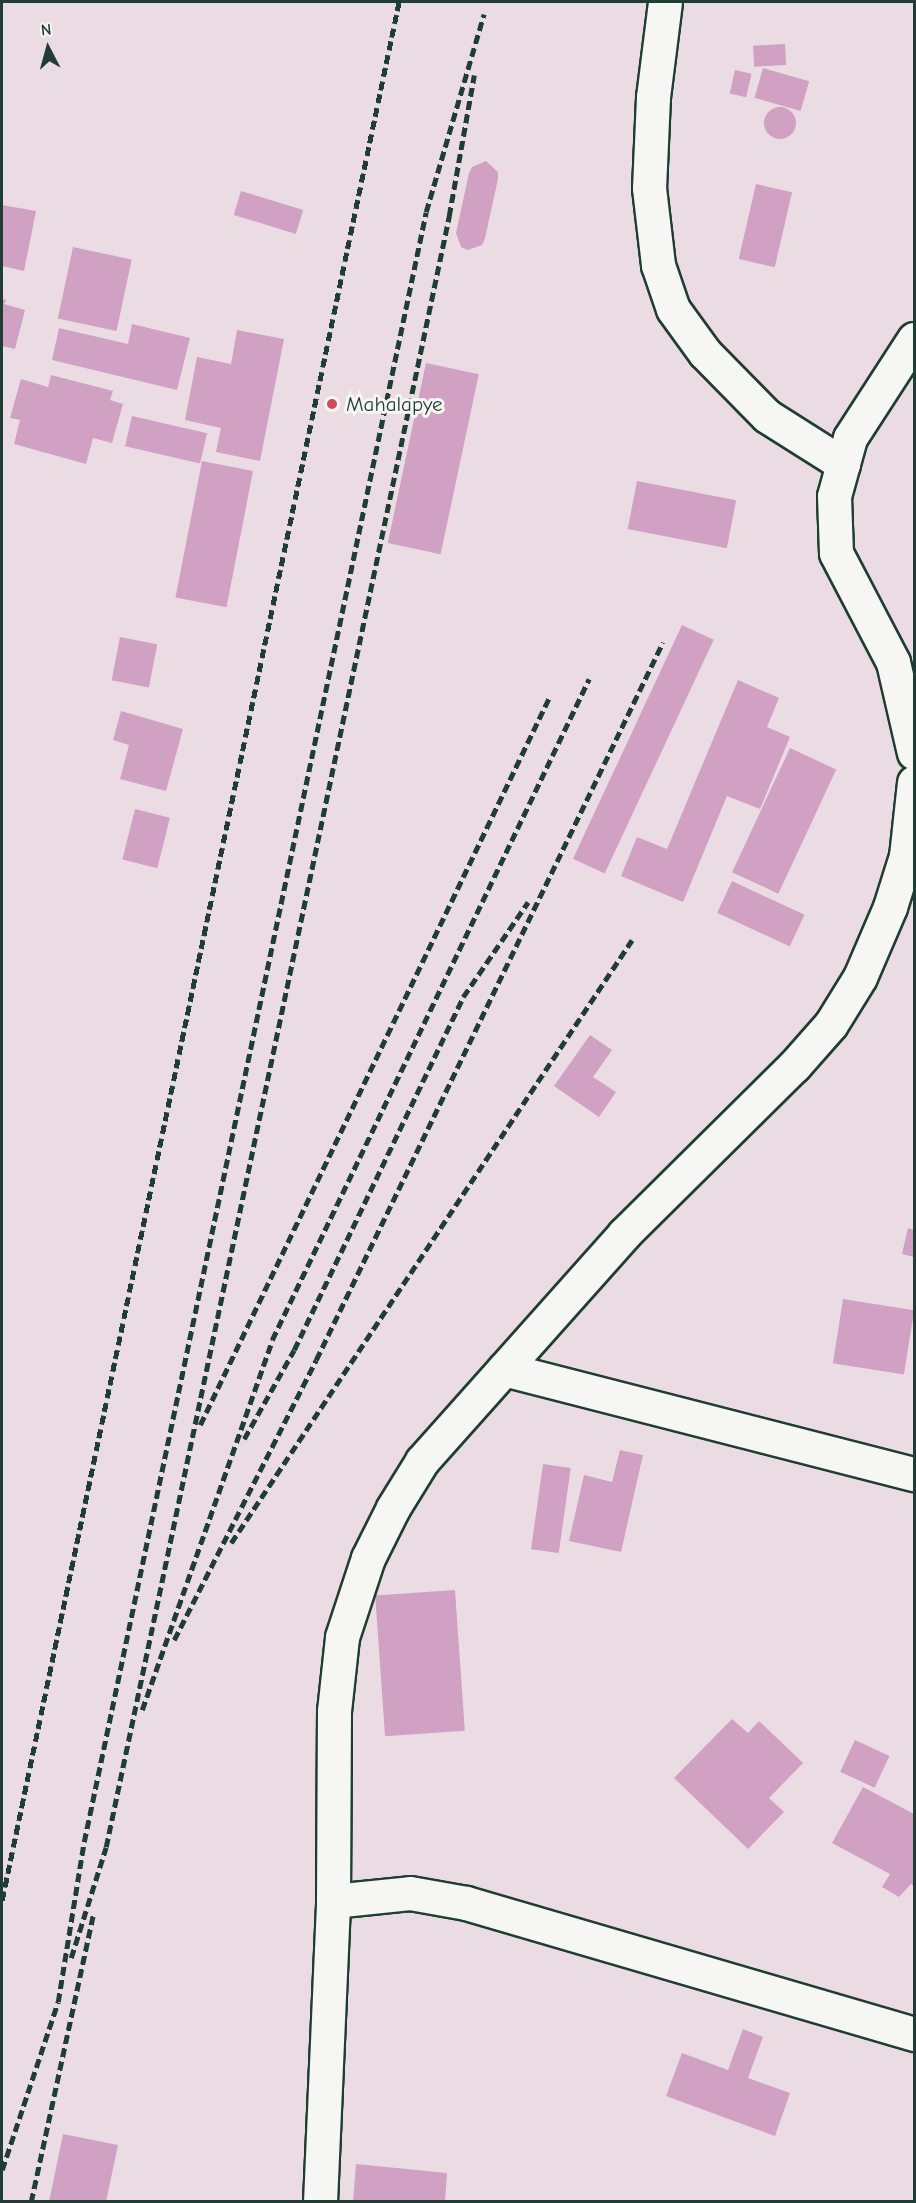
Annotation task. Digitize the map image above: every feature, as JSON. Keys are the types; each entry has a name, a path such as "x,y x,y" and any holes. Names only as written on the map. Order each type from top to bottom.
{"street":[{"path":"665,2 653,97 649,188 658,265 673,309 705,353 767,416 843,464"},
{"path":"915,339 850,438 834,496 836,553 893,662 915,753"},
{"path":"320,2202 333,1901 334,1711 342,1637 354,1596 393,1508 422,1461 624,1234 794,1066 831,1024 860,977 910,863 915,782"},
{"path":"504,1369 915,1474"},
{"path":"333,1901 410,1893 466,1903 915,2034"}],"building":[{"path":"785,44 786,65 754,67 753,46"},
{"path":"763,68 809,81 801,111 754,98"},
{"path":"735,70 752,74 746,97 730,93"},
{"path":"780,107 791,112 796,123 791,134 780,139 769,134 764,123 769,112"},
{"path":"486,161 498,172 498,179 485,238 482,245 468,250 461,247 456,233 469,173 472,167"},
{"path":"756,184 792,192 775,267 739,259"},
{"path":"241,191 303,210 296,234 234,215"},
{"path":"2,205 36,211 24,271 2,266"},
{"path":"73,247 132,259 117,331 58,318"},
{"path":"2,299 6,300 4,304 25,310 15,349 2,346"},
{"path":"132,324 190,338 177,390 52,360 59,328 128,344"},
{"path":"237,330 284,339 260,461 216,452 221,428 185,420 197,357 231,364"},
{"path":"426,363 479,374 441,554 388,543"},
{"path":"51,375 113,391 110,400 123,404 112,443 93,438 86,464 14,444 20,420 10,418 21,379 48,387"},
{"path":"132,416 207,433 200,464 125,446"},
{"path":"202,461 253,471 227,607 175,597"},
{"path":"637,481 736,500 727,548 628,529"},
{"path":"682,625 714,640 605,874 573,859"},
{"path":"120,637 157,644 149,687 112,680"},
{"path":"738,680 779,698 767,727 790,737 760,809 727,796 683,902 621,876 637,837 667,849"},
{"path":"121,711 183,729 166,791 120,779 129,745 113,740"},
{"path":"790,748 836,770 778,894 732,872"},
{"path":"135,809 170,818 157,868 122,859"},
{"path":"732,881 805,915 790,947 717,913"},
{"path":"590,1035 612,1050 593,1077 616,1092 599,1117 554,1086"},
{"path":"908,1228 914,1230 914,1257 902,1254"},
{"path":"843,1299 914,1310 904,1374 833,1363"},
{"path":"620,1450 643,1455 621,1552 569,1541 584,1475 612,1482"},
{"path":"543,1464 571,1468 559,1553 531,1549"},
{"path":"455,1590 465,1731 385,1736 375,1596"},
{"path":"732,1719 748,1733 759,1721 803,1763 769,1798 784,1812 748,1849 674,1778"},
{"path":"855,1740 889,1756 875,1788 840,1772"},
{"path":"863,1787 914,1814 914,1886 911,1884 899,1897 882,1887 890,1874 832,1843"},
{"path":"743,2029 763,2037 748,2078 790,2093 775,2136 666,2096 682,2053 728,2070"},
{"path":"63,2134 118,2145 106,2202 49,2202"},
{"path":"356,2164 447,2173 445,2202 353,2202"}],"railway":[{"path":"2,1900 399,2"},
{"path":"2,2170 58,2002 84,1842 426,212 484,14"},
{"path":"71,1958 106,1847 449,216 474,75"},
{"path":"174,1640 316,1360 663,642"},
{"path":"142,1710 272,1340 589,679"},
{"path":"200,1425 549,698"},
{"path":"244,1439 294,1350 463,997 528,902"},
{"path":"231,1543 632,940"},
{"path":"31,2202 93,1915"}],"place":[{"name":"Mahalapye","path":"332,404"}]}
